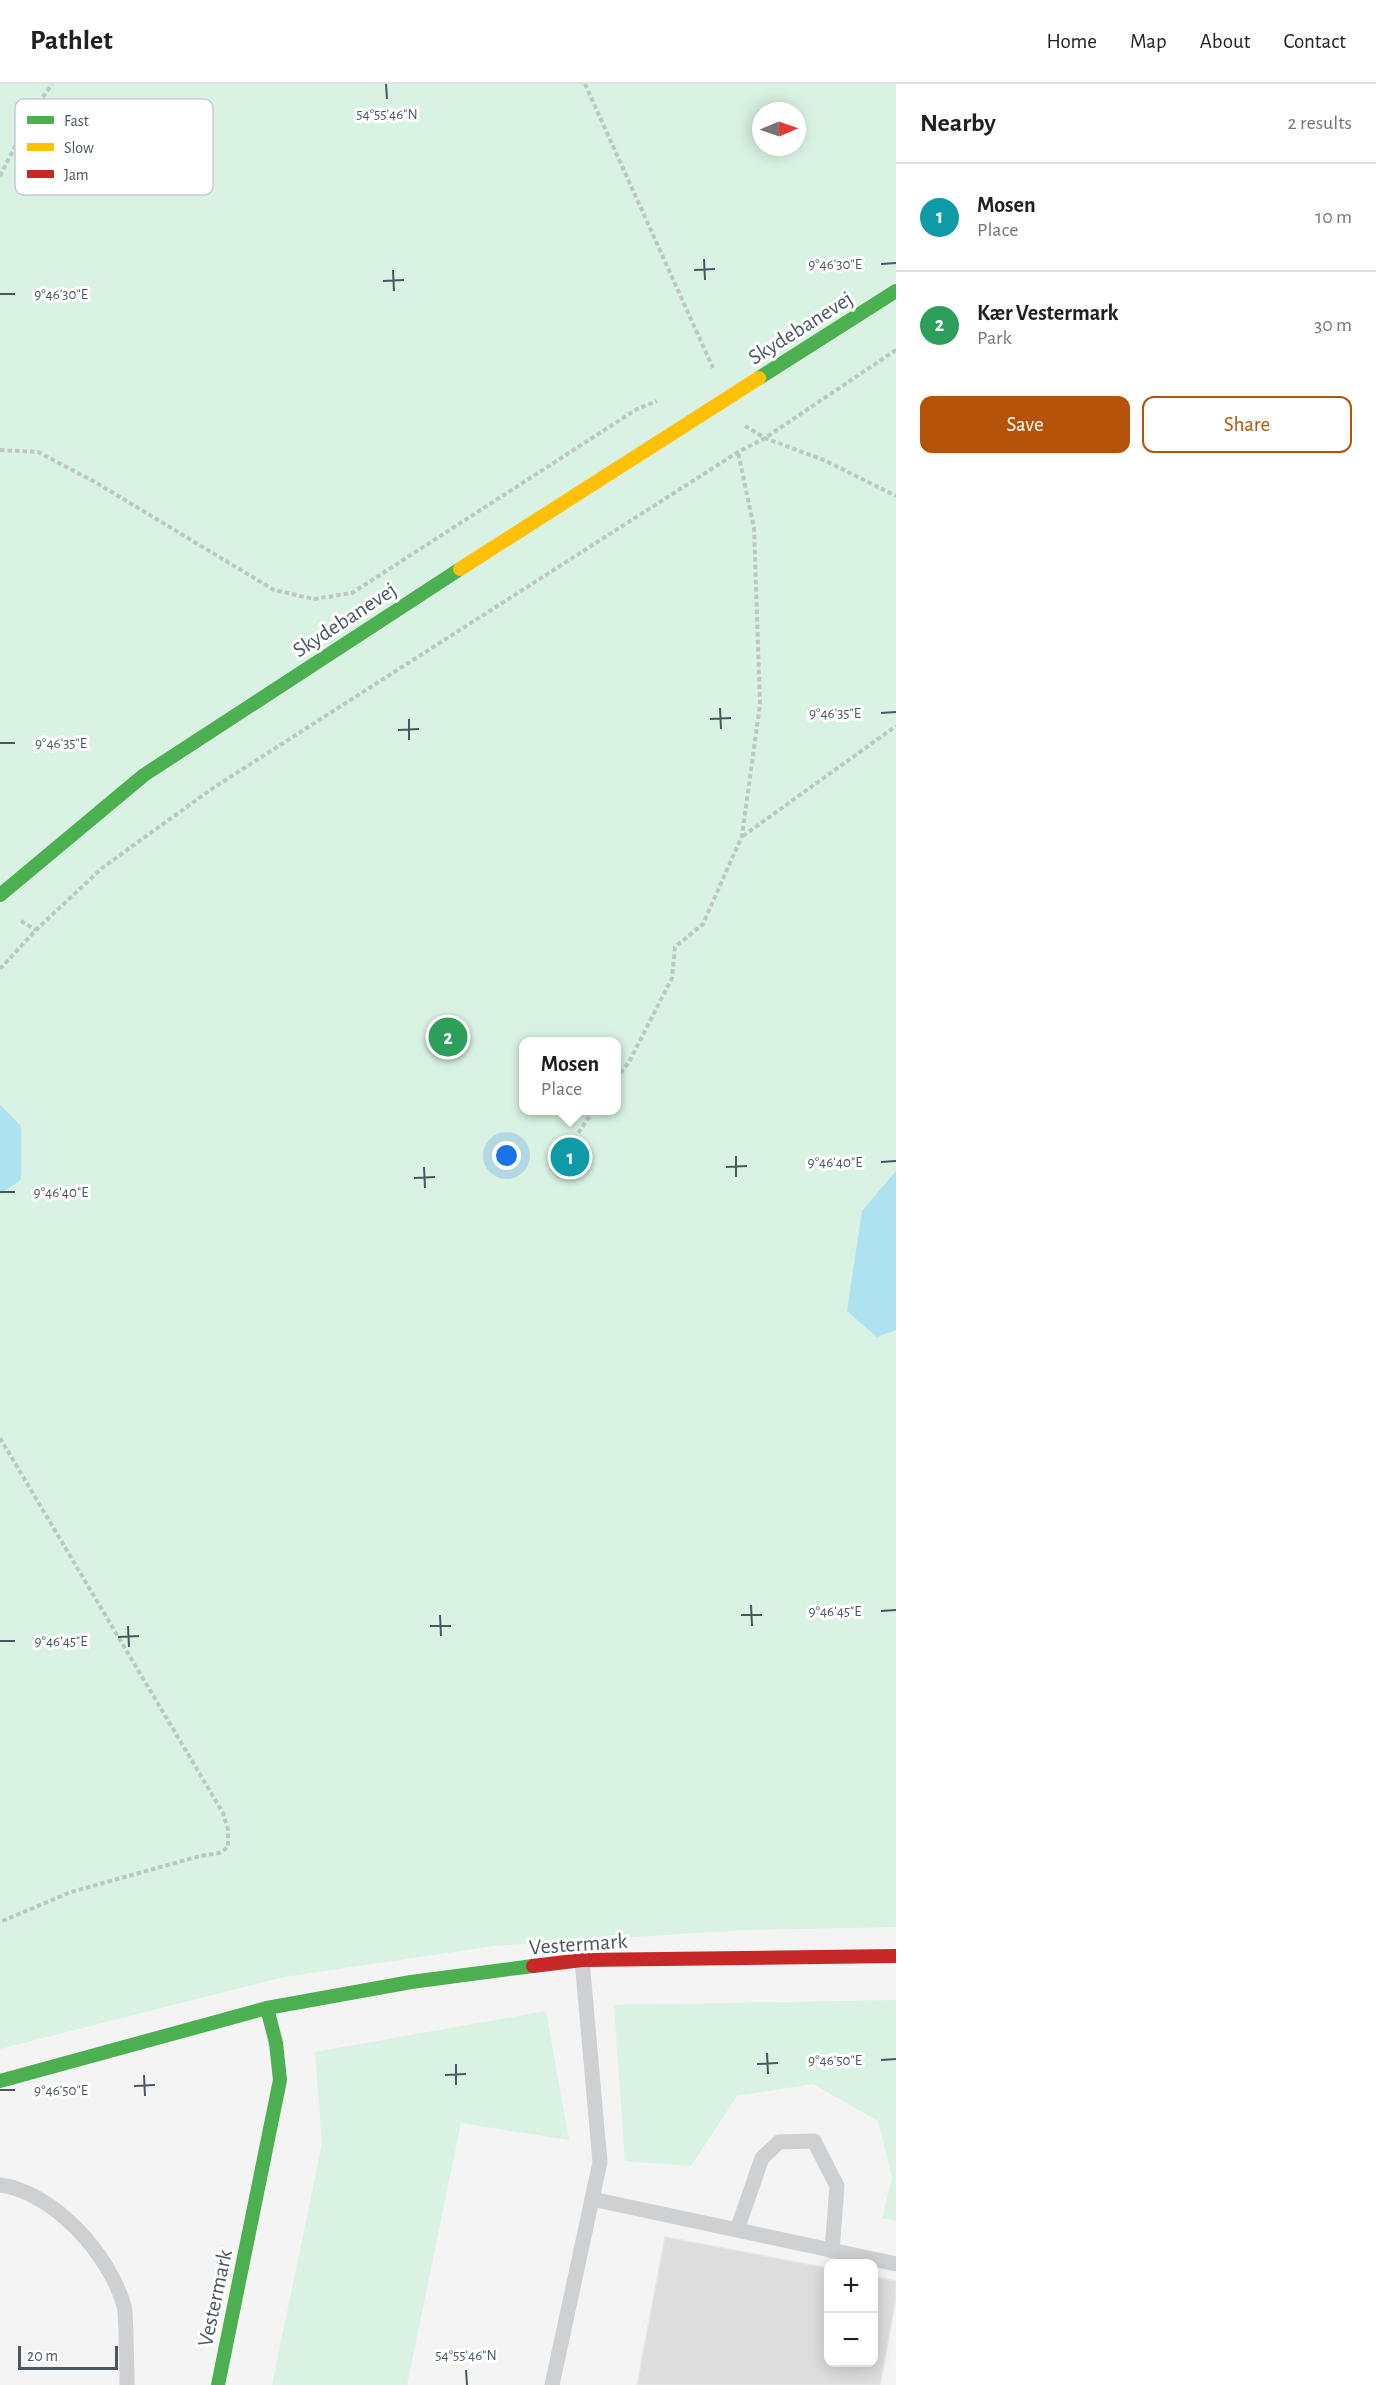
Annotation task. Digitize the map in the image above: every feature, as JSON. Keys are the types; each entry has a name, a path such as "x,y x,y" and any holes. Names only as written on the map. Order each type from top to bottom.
{"street":[{"name":"Skydebanevej","path":"0,895 144,775 328,653 896,291"},
{"name":"Vestermark","path":"0,2081 267,2008 411,1982 582,1960 896,1956"},
{"name":"Vestermark","path":"218,2385 280,2080 276,2043 267,2008"}],"lane":[{"path":"552,2385 600,2162 582,1960"},
{"path":"737,2230 762,2158 779,2142 814,2141 837,2186 832,2250"},
{"path":"0,2185 13,2187 40,2200 76,2226 108,2269 125,2307 128,2385"},
{"path":"592,2199 896,2264"}],"path":[{"path":"41,99 52,84"},
{"path":"585,84 736,421 765,438 826,460 896,496"},
{"path":"0,176 15,146"},
{"path":"0,969 36,930 102,868 213,788 738,452 765,438 896,350"},
{"path":"0,450 38,452 95,482 274,590 314,599 352,592 637,409 667,396"},
{"path":"621,1072 629,1062 672,978 675,947 703,924 742,836 760,704 754,528 738,452"},
{"path":"742,836 896,726"},
{"path":"574,1139 591,1115"},
{"path":"0,1438 223,1813 228,1829 228,1846 219,1853 200,1856 71,1892 0,1922"}],"green space":[{"path":"0,84 896,84 896,1927 744,1930 494,1946 284,1977 0,2049"},
{"path":"896,2000 896,2221 882,2218 892,2178 878,2121 813,2084 737,2096 691,2166 625,2161 614,2005"},
{"path":"546,2011 569,2140 461,2123 407,2385 272,2385 322,2144 315,2052"}],"water":[{"path":"0,1105 21,1126 21,1180 0,1194"},
{"path":"896,1171 896,1330 877,1337 847,1311 862,1211"}],"building":[{"path":"566,1143 579,1147 581,1152 569,1164 564,1162 560,1149"},
{"path":"665,2237 824,2267 824,2367 878,2367 878,2278 896,2281 896,2298 880,2385 637,2385"}],"traffic: fast":[{"path":"759,378 896,291"},
{"path":"0,895 144,775 460,569"},
{"path":"0,2081 267,2008 411,1982 533,1966"},
{"path":"218,2385 280,2080 276,2043 267,2008"}],"traffic: slow":[{"path":"460,569 759,378"}],"traffic: jam":[{"path":"533,1966 582,1960 896,1956"}],"place":[{"name":"Kær Vestermark","path":"448,1037"},
{"name":"Mosen","path":"570,1157"}]}
